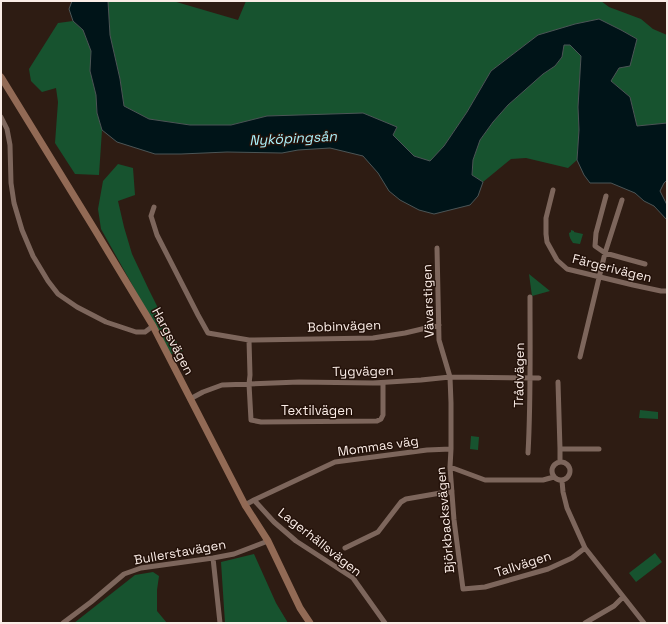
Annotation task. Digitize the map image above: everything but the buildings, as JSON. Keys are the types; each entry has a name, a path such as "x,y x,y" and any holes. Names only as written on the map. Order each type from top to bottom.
{"street":[{"name":"Hargsvägen","path":"1,77 153,326 245,505 268,541 300,608 310,623"},
{"path":"1,117 7,129 10,145 11,183 14,203 22,230 33,256 48,281 58,294 77,307 106,322 136,332 145,332 153,326"},
{"name":"Färgerivägen","path":"553,190 546,218 547,242 558,260 567,269 647,288 667,291"},
{"path":"606,196 596,233 595,246 605,253 645,264"},
{"path":"580,357 605,253 622,200"},
{"name":"Bobinvägen","path":"154,207 151,216 157,235 208,333 249,340 373,338 405,333 439,325"},
{"name":"Vävarstigen","path":"437,248 439,340 450,377 451,449"},
{"name":"Trådvägen","path":"528,453 530,297"},
{"path":"249,340 249,384"},
{"name":"Tygvägen","path":"190,399 203,392 222,385 299,382 384,383 450,377 539,378"},
{"path":"558,382 560,462"},
{"name":"Textilvägen","path":"249,384 250,420 261,422 377,421 383,416 384,383"},
{"name":"Björkbacksvägen","path":"451,449 450,467 454,520 463,589"},
{"name":"Mommas väg","path":"245,505 335,462 427,450 451,449"},
{"path":"560,449 598,449"},
{"path":"560,462 569,466 570,472 568,478 558,480 552,474 552,469 555,464 560,462"},
{"path":"450,467 485,480 543,480 554,477"},
{"path":"562,480 567,508 585,548 644,623"},
{"path":"345,548 378,532 401,502 406,499 452,491"},
{"name":"Lagerhällsvägen","path":"254,500 274,522 296,541 353,578 385,623"},
{"name":"Bullerstavägen","path":"63,623 124,574 141,568 234,554 268,541"},
{"name":"Tallvägen","path":"463,589 485,587 548,569 572,558 585,548"},
{"path":"213,558 220,623"},
{"path":"585,623 614,606 623,597"}],"green space":[{"path":"108,1 173,1 238,20 246,1 601,1 609,7 641,19 653,29 667,35 667,123 637,126 630,97 611,81 637,39 598,19 538,35 491,71 467,112 444,146 430,162 414,156 393,135 397,127 267,116 231,125 190,125 149,119 124,106 120,79 110,35"},
{"path":"73,21 83,30 91,51 90,71 96,95 97,113 102,130 99,175 75,174 55,143 58,102 56,88 42,92 31,81 29,69 58,23"},
{"path":"564,45 570,45 581,56 577,160 568,168 526,158 511,159 483,182 472,175 473,160 480,140 508,105 543,74 555,66 562,57"},
{"path":"118,164 133,168 135,195 118,201 132,254 170,332 183,351 171,354 101,229 98,209 103,181"},
{"path":"571,230 583,234 580,244 572,242 569,234"},
{"path":"529,274 550,291 532,296"},
{"path":"640,410 658,412 658,419 639,418"},
{"path":"471,436 479,437 478,450 470,449"},
{"path":"655,553 662,562 636,582 629,573"},
{"path":"254,554 276,603 288,623 225,623 221,562"},
{"path":"153,572 159,576 157,611 167,623 74,623 135,575"}],"water":[{"name":"Nyköpingsån","path":"72,1 108,1 110,35 120,79 124,106 149,119 190,125 231,125 267,116 363,113 397,127 393,135 414,156 430,161 444,146 467,112 491,71 538,35 575,24 599,19 637,39 630,66 619,68 611,81 630,97 637,126 667,123 667,180 660,191 667,205 667,220 654,206 644,201 635,193 611,183 590,183 584,175 577,160 581,56 570,45 564,45 562,57 555,66 543,74 508,105 480,140 473,160 472,175 483,182 478,196 470,205 434,214 419,210 400,200 389,191 378,173 363,156 330,148 298,150 282,153 227,152 155,154 117,142 102,130 97,113 96,95 90,71 91,51 83,30 73,21 69,9"}]}
